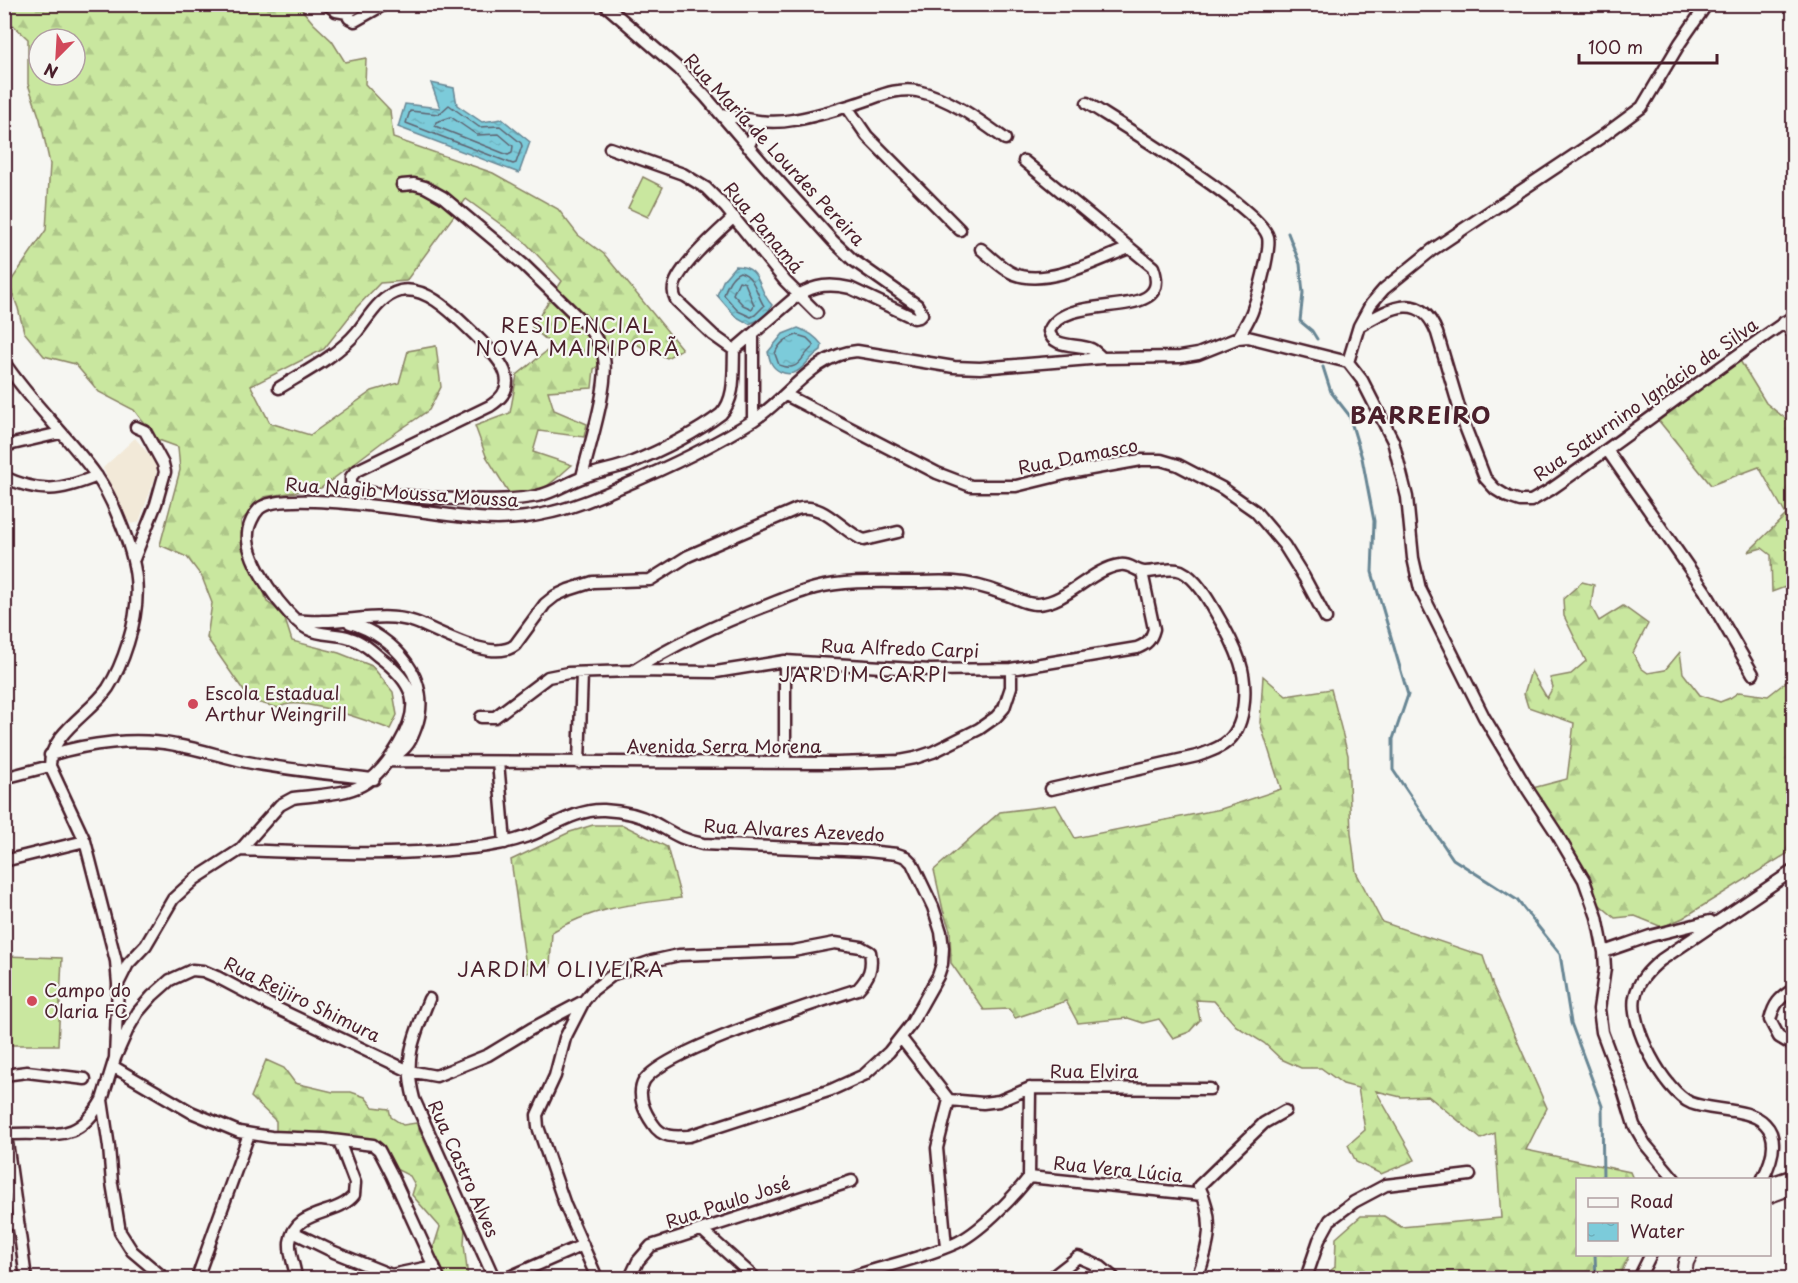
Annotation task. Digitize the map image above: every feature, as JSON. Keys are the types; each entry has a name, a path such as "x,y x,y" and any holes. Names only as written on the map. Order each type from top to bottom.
{"main road":[{"path":"1771,1195 1794,1186"},
{"path":"1683,1278 1689,1256"}],"street":[{"path":"327,4 336,11 347,14 351,20 358,20 385,4"},
{"path":"347,14 361,4"},
{"name":"Rua Maria de Lourdes Pereira","path":"604,4 679,69 833,241 853,260 917,305 922,314 914,318 840,285 817,286 798,295"},
{"path":"1674,1178 1645,1144 1634,1125 1619,1075 1602,1032 1599,1009 1605,968 1604,952 1598,917 1584,880 1484,717 1420,589 1413,558 1407,496 1393,441 1362,381 1348,362 1359,326 1371,304 1384,289 1432,250 1607,134 1642,107 1685,35 1707,4"},
{"path":"721,114 760,122 794,120 847,107 883,93 902,90 917,91 958,108 1005,139"},
{"path":"1087,103 1198,175 1248,214 1263,229 1268,238 1266,260 1253,310 1238,338"},
{"path":"847,107 867,136 960,230"},
{"path":"748,147 760,122"},
{"name":"Rua Panamá","path":"610,148 694,180 706,188 734,217 798,295 817,313"},
{"path":"1024,161 1154,267 1157,284 1154,292 1141,301 1070,312 1055,322 1049,332 1059,343 1089,348 1102,358"},
{"path":"402,185 414,184 443,197 524,265 589,328 596,339 604,355 606,375 582,477"},
{"path":"734,217 688,264 677,279 673,294 676,300 713,334 734,350"},
{"path":"981,249 1012,273 1034,277 1075,270 1130,248"},
{"path":"279,388 341,348 388,296 400,291 413,290 428,296 498,357 504,368 506,387 498,401 356,471 351,477 351,483 357,489 376,493 428,497 536,496 654,452 721,414 728,407 731,398 734,350"},
{"path":"734,350 798,295"},
{"name":"Rua Saturnino Ignácio da Silva","path":"1359,326 1392,308 1406,305 1418,307 1426,313 1432,320 1437,333 1464,424 1485,478 1495,489 1508,497 1520,501 1531,501 1607,450 1789,319"},
{"path":"1789,319 1794,335"},
{"path":"753,336 753,420"},
{"name":"Rua Nagib Moussa Moussa","path":"118,984 128,964 146,945 173,899 195,879 240,850 270,815 287,801 347,792 374,779 389,760 407,730 413,714 413,700 408,688 389,664 360,642 342,635 318,633 295,620 273,592 250,550 248,533 253,518 269,502 301,501 478,518 520,519 555,512 643,478 698,453 753,420 786,395 825,360 844,352 857,351 954,367 980,368 1102,358 1179,357 1214,349 1238,338 1260,338 1348,362"},
{"path":"4,362 32,400 97,476 114,507 134,560 138,592 132,630 119,669 101,697 56,743 50,761 85,841 113,944 118,984 115,1062 102,1100 83,1125 75,1130 56,1135 25,1133 5,1135 26,1278"},
{"name":"Rua Damasco","path":"786,395 937,473 971,486 1016,486 1069,473 1141,460 1161,460 1178,465 1222,488 1255,511 1284,545 1326,618"},
{"path":"134,560 156,504 165,472 145,431 136,427"},
{"path":"4,447 60,432"},
{"path":"1607,450 1706,591 1753,674"},
{"path":"4,477 38,489 66,487 97,476"},
{"path":"295,620 402,619 486,650 499,652 515,645 545,604 561,593 593,582 650,580 688,556 797,509 804,507 820,512 864,540 898,531"},
{"path":"633,671 668,648 697,634 743,614 815,588 882,582 956,582 977,585 1023,601 1040,604 1060,597 1119,565 1128,565 1142,572 1176,570 1189,576 1225,629 1240,662 1243,678 1242,712 1239,725 1230,739 1216,749 1197,756 1051,789"},
{"name":"Rua Alfredo Carpi","path":"481,717 495,717 548,677 558,674 633,671 716,672 785,661 930,670 1011,669 1137,648 1145,645 1152,638 1154,629 1142,572"},
{"path":"341,621 364,627 399,653 414,674 421,692 422,712 414,734 407,747 389,760"},
{"path":"785,661 785,763"},
{"name":"Avenida Serra Morena","path":"389,760 579,763 899,761 933,753 979,729 996,717 1004,708 1009,697 1011,669"},
{"path":"579,763 582,673"},
{"path":"4,778 83,747 157,742 278,767 325,775 374,779"},
{"path":"498,762 505,843"},
{"name":"Rua Alvares Azevedo","path":"240,850 370,854 439,851 505,843 585,813 601,810 636,815 679,838 703,844 877,851 897,854 906,857 912,863 933,907 941,932 943,948 942,964 938,976 902,1038"},
{"path":"4,861 85,841"},
{"path":"1762,1178 1773,1151 1773,1140 1766,1124 1750,1115 1689,1102 1678,1094 1668,1083 1649,1050 1638,1026 1634,1010 1639,984 1648,970 1794,870"},
{"path":"1604,952 1650,936 1718,920"},
{"path":"597,1278 554,1172 538,1128 537,1115 555,1076 565,1038 584,1001 593,990 614,974 678,955 794,951 835,944 861,947 870,952 872,966 866,980 858,989 709,1042 650,1075 641,1090 646,1113 660,1132 674,1137 689,1136 848,1083 877,1065 902,1038 949,1100 983,1103 999,1101 1030,1088"},
{"name":"Rua Reijiro Shimura","path":"115,1062 128,1029 138,1012 170,980 192,970 203,971 217,977 270,1005 409,1071 436,1076 488,1055 584,1001"},
{"path":"1794,989 1778,999 1773,1007 1770,1020 1779,1037 1794,1046"},
{"path":"409,1071 410,1056 416,1034 429,999"},
{"path":"115,1062 191,1112 226,1127 249,1134 373,1145 379,1150 439,1278"},
{"name":"Rua Castro Alves","path":"409,1071 414,1099 494,1278"},
{"path":"4,1075 27,1072 86,1079"},
{"name":"Rua Elvira","path":"1029,1177 1030,1088 1210,1089"},
{"path":"102,1100 120,1232 132,1251 164,1278"},
{"path":"946,1247 937,1148 949,1100"},
{"path":"1197,1278 1207,1249 1209,1233 1208,1208 1199,1186 1263,1123 1285,1111"},
{"path":"197,1278 249,1134"},
{"path":"296,1278 290,1248 293,1232 299,1223 345,1203 354,1195 355,1183 339,1141"},
{"path":"1306,1278 1318,1240 1330,1220 1354,1202 1386,1185 1470,1175"},
{"path":"1771,1183 1794,1175"},
{"path":"849,1278 946,1247 972,1233 1018,1191 1029,1177"},
{"name":"Rua Vera Lúcia","path":"1029,1177 1203,1195"},
{"name":"Rua Paulo José","path":"630,1278 638,1261 651,1246 852,1181"},
{"path":"4,1221 19,1226"},
{"path":"702,1230 755,1278"},
{"path":"293,1232 334,1252 391,1275 434,1266"},
{"path":"507,1278 583,1245"},
{"path":"1640,1278 1651,1256"},
{"path":"1051,1278 1078,1257 1097,1265 1114,1278"},
{"path":"1096,1278 1097,1265"}],"shaded area":[{"path":"135,438 157,464 156,476 139,522 132,524 125,519 103,468"}],"green space":[{"path":"4,5 298,5 332,41 345,62 366,58 365,84 390,110 393,138 493,173 558,209 578,235 604,254 682,349 667,358 631,342 594,369 592,388 548,391 554,410 587,424 584,437 539,431 533,452 572,465 538,491 509,493 486,456 475,426 510,413 517,375 553,346 532,327 562,281 525,242 466,199 406,281 380,283 357,307 324,349 251,386 270,423 310,435 372,391 399,383 408,351 436,346 441,387 429,410 321,488 264,497 241,521 242,548 259,576 267,602 283,613 292,641 339,653 372,666 393,692 397,715 390,729 316,706 288,704 279,708 248,700 207,638 212,603 202,577 187,557 160,545 180,470 178,447 156,439 134,410 99,392 75,364 44,356 24,332 9,284 46,230 50,164 40,119 29,87 87,87 87,27 27,27 27,38 10,22"},
{"path":"643,177 663,187 648,217 628,208"},
{"path":"1739,359 1766,403 1787,420 1794,444 1793,592 1785,587 1772,592 1771,555 1762,548 1748,552 1786,515 1759,467 1711,485 1659,421"},
{"path":"1582,582 1594,585 1591,606 1599,621 1623,606 1648,624 1633,653 1641,668 1648,673 1665,670 1680,652 1683,673 1700,695 1720,702 1739,692 1768,696 1791,678 1793,667 1793,850 1683,918 1662,927 1635,916 1615,918 1600,905 1576,858 1529,789 1567,779 1574,723 1528,707 1524,694 1531,671 1547,698 1553,687 1550,678 1571,674 1586,661 1564,616 1563,599"},
{"path":"1263,676 1286,696 1331,689 1348,755 1351,833 1356,872 1382,922 1483,956 1493,986 1547,1108 1526,1150 1630,1172 1633,1178 1576,1178 1576,1256 1629,1256 1619,1278 1321,1278 1335,1267 1336,1238 1361,1216 1384,1216 1401,1227 1501,1218 1495,1133 1481,1139 1428,1096 1401,1097 1376,1091 1415,1160 1381,1174 1356,1162 1348,1145 1365,1130 1358,1088 1343,1084 1321,1068 1301,1068 1281,1059 1264,1043 1236,1026 1214,1001 1196,1000 1200,1020 1189,1032 1173,1038 1159,1019 1143,1023 1128,1018 1078,1023 1066,1001 1015,1018 1009,1009 984,1010 951,963 950,930 934,870 1000,812 1056,805 1075,838 1221,809 1281,789 1260,723"},
{"path":"593,825 623,825 667,847 681,898 614,908 567,924 552,932 550,967 527,973 511,860 570,832"},
{"name":"Campo do Olaria FC","path":"5,956 62,958 58,1045 5,1045"},
{"path":"266,1060 284,1068 295,1083 333,1092 351,1092 365,1097 373,1107 389,1109 391,1117 403,1125 416,1123 465,1228 464,1244 468,1278 442,1278 431,1255 440,1227 412,1195 415,1185 410,1176 398,1170 393,1172 379,1149 276,1134 276,1121 251,1097"}],"water":[{"path":"431,83 454,88 457,105 482,122 502,119 530,142 519,173 398,127 405,104 440,108"},
{"path":"735,266 744,267 755,274 772,305 762,318 749,324 735,316 717,295 724,279"},
{"path":"798,328 817,339 822,345 821,350 798,371 788,374 781,372 775,369 768,352 783,334"}],"waterway":[{"path":"1288,233 1300,264 1303,293 1300,321 1312,331 1317,339"},
{"path":"1323,367 1331,392 1349,415 1362,458 1374,521 1372,572 1408,695 1393,739 1393,770 1453,859 1517,900 1560,954 1571,1023 1602,1106 1603,1178"},
{"path":"1595,1256 1596,1278"}],"place":[{"name":"Escola Estadual Arthur Weingrill","path":"193,704"},
{"name":"Campo do Olaria FC","path":"32,1001"}],"district":[{"name":"RESIDENCIAL NOVA MAIRIPORÃ","path":"578,338"},
{"name":"BARREIRO","path":"1421,416"},
{"name":"JARDIM CARPI","path":"864,675"},
{"name":"JARDIM OLIVEIRA","path":"561,970"}]}
